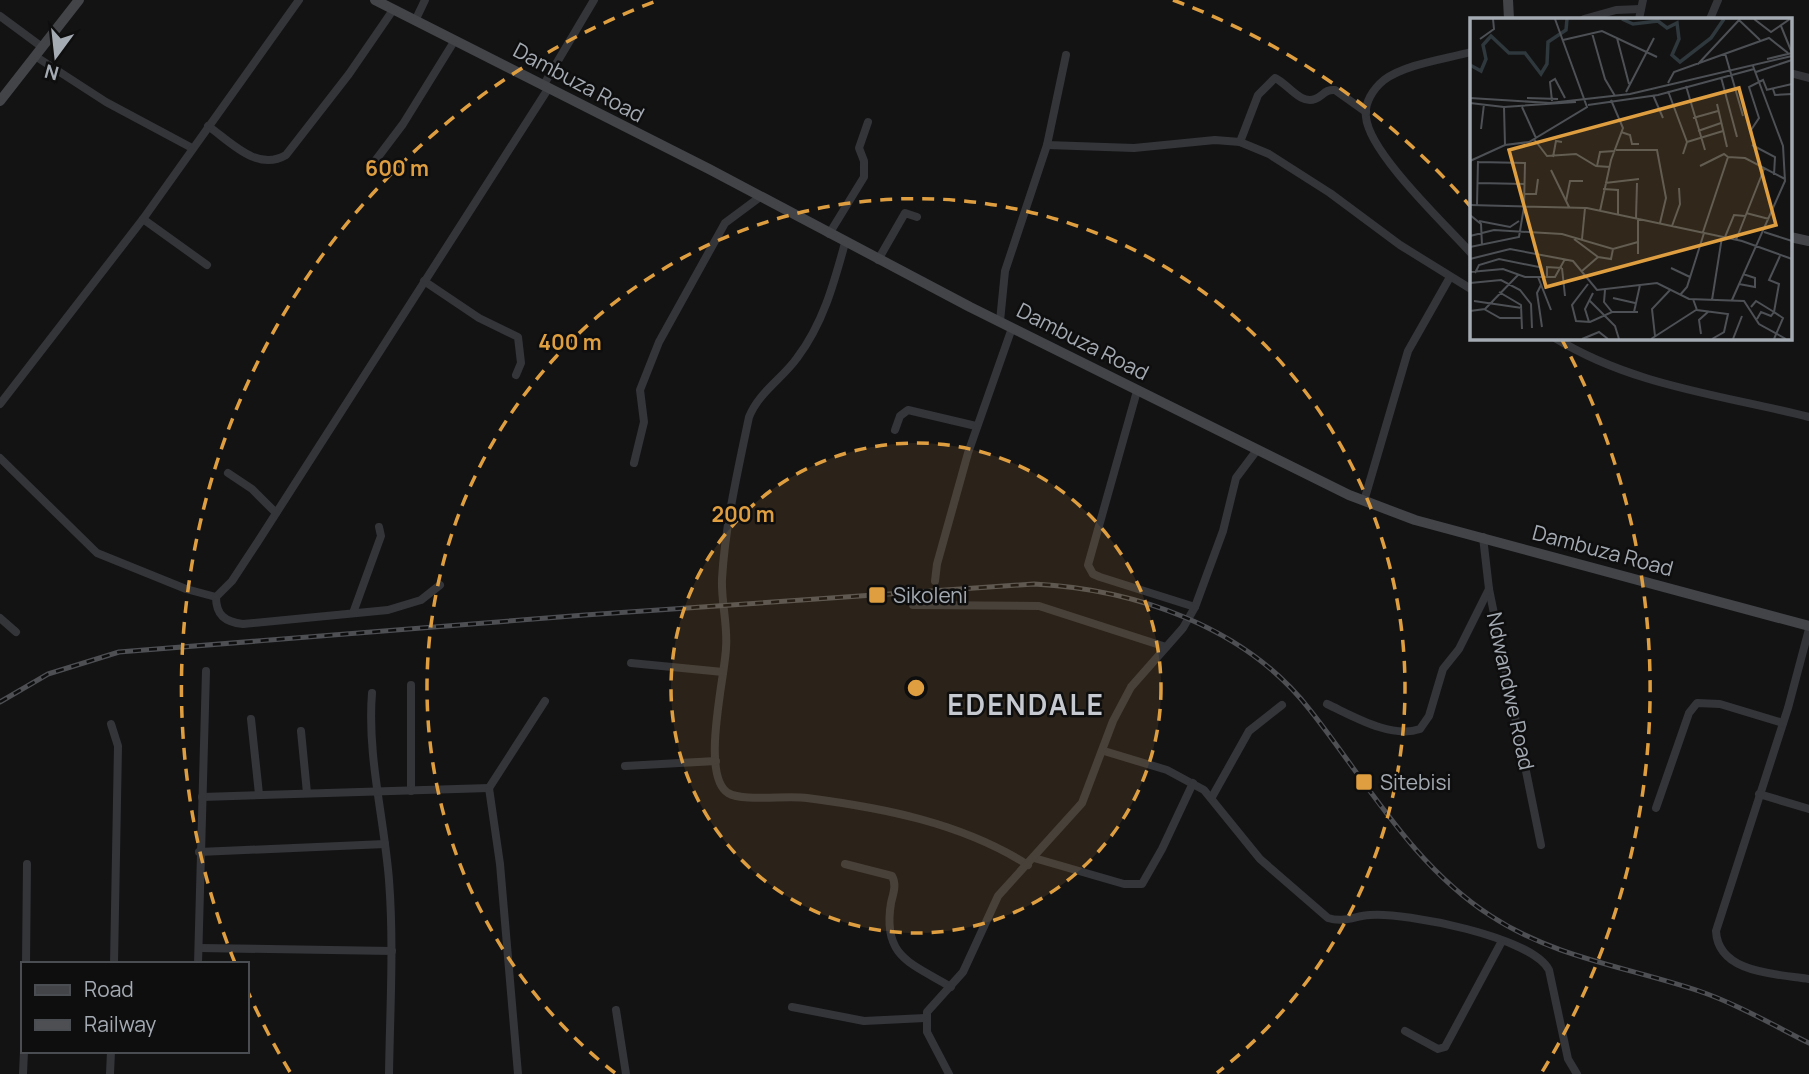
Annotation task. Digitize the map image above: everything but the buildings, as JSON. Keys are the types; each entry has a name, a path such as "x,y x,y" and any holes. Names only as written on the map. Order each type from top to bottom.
{"street":[{"path":"0,101 79,0"},
{"path":"0,404 143,219 299,0"},
{"name":"Dambuza Road","path":"375,0 1012,328 1364,501 1415,520 1809,628"},
{"path":"415,21 425,0"},
{"path":"216,597 232,582 424,281 545,88 594,0"},
{"path":"1508,0 1509,18"},
{"path":"1710,18 1718,0"},
{"path":"1588,18 1642,4"},
{"path":"208,126 257,160 272,162 286,155 349,74 393,10"},
{"path":"0,16 39,51 106,102 192,148"},
{"path":"369,169 403,124 454,40"},
{"path":"1470,52 1386,79 1371,93 1366,112 1369,130 1383,154 1470,252"},
{"path":"1000,321 1005,271 1047,145 1066,55"},
{"path":"1792,74 1809,78"},
{"path":"1240,142 1258,95 1276,78 1306,99 1315,99 1329,89 1335,90 1366,112"},
{"path":"829,234 864,177 866,170 859,148 868,122"},
{"path":"1047,145 1134,148 1214,139 1240,142 1269,154 1331,193 1400,245 1470,288"},
{"path":"634,463 644,422 642,385 668,323 725,223 760,197"},
{"path":"878,260 905,213 917,217"},
{"path":"143,219 207,265"},
{"path":"845,243 834,285 812,336 792,365 758,400 749,417 722,574 727,629 715,740 720,785 731,794 804,797 900,814 972,834 1031,861 1124,884 1142,884 1193,783"},
{"path":"1364,501 1408,351 1450,276"},
{"path":"424,281 478,318 518,337 521,363 516,375"},
{"path":"935,581 937,564 976,426 1012,328"},
{"path":"1558,340 1580,355 1669,387 1809,417"},
{"path":"1137,391 1088,565 1093,574 1100,578 1195,607"},
{"path":"895,430 900,416 908,410 976,426"},
{"path":"949,1074 927,1032 925,1018 971,957 999,896 1082,803 1104,751 1113,721 1130,687 1166,647 1195,607 1223,531 1236,478 1258,450"},
{"path":"0,458 97,553 186,589 216,597"},
{"path":"228,473 251,489 276,513"},
{"path":"353,613 381,536 379,527"},
{"name":"Ndwandwe Road","path":"1483,537 1489,589 1541,845"},
{"path":"216,597 218,612 222,617 243,624 407,606 421,600 440,585"},
{"path":"1328,704 1374,725 1405,731 1420,729 1429,716 1443,669 1459,649 1489,589"},
{"path":"913,605 1039,606 1166,647"},
{"path":"0,618 16,632"},
{"path":"1809,628 1783,723 1718,919 1716,939 1723,953 1741,965 1809,979"},
{"path":"631,663 723,672"},
{"path":"198,962 199,852 206,671"},
{"path":"411,685 411,791"},
{"path":"372,693 369,731 385,844 392,951 388,1074"},
{"path":"519,1074 500,864 489,788 545,701"},
{"path":"1656,808 1689,713 1697,703 1710,701 1783,723"},
{"path":"1212,797 1249,731 1282,705"},
{"path":"251,719 259,794"},
{"path":"111,724 118,746 114,962"},
{"path":"301,731 307,793"},
{"path":"1104,751 1167,769 1212,797 1260,859 1328,918 1339,921 1370,915 1435,921 1502,941 1546,964 1568,1059 1577,1074"},
{"path":"625,766 716,761"},
{"path":"202,797 489,788"},
{"path":"1759,794 1809,809"},
{"path":"199,852 385,844"},
{"path":"26,962 27,864"},
{"path":"845,864 892,876 895,881 889,921 894,947 902,959 951,987"},
{"path":"1405,1031 1438,1049 1445,1047 1502,941"},
{"path":"200,948 392,951"},
{"path":"792,1007 864,1021 925,1018"},
{"path":"615,1010 626,1074"},
{"path":"23,1074 24,1053"},
{"path":"110,1074 111,1053"}],"railway":[{"path":"0,702 48,674 119,652 585,615 1034,584 1111,594 1149,604 1221,635 1254,656 1284,681 1310,710 1414,847 1437,872 1491,916 1515,930 1566,952 1713,996 1809,1043"}],"place":[{"name":"Sikoleni","path":"877,595"},
{"name":"Sitebisi","path":"1364,782"}],"district":[{"name":"EDENDALE","path":"1026,704"}]}
